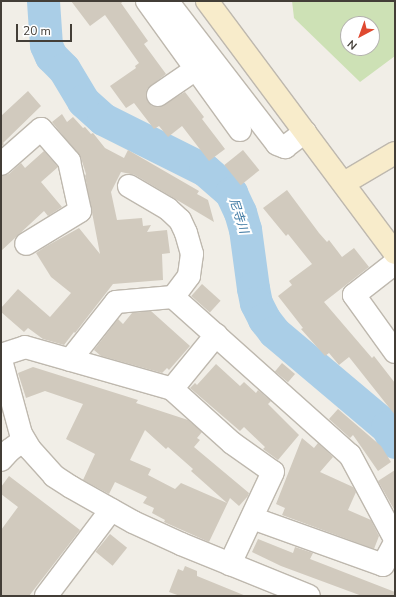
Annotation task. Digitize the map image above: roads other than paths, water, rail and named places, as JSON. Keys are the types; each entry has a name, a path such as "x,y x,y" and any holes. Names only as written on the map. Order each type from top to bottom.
{"street":[{"path":"147,1 240,130"},
{"path":"167,1 277,144 285,147 305,132"},
{"path":"207,1 395,253"},
{"path":"158,95 196,69"},
{"path":"1,164 41,129 69,161 80,211 26,244"},
{"path":"344,184 395,153"},
{"path":"129,186 168,209 180,220 186,233 192,254 189,276 173,297"},
{"path":"395,263 354,295 395,352"},
{"path":"70,360 116,302 173,297 350,455 395,539"},
{"path":"172,389 216,336"},
{"path":"1,355 25,347 172,389 232,443 273,472 230,564"},
{"path":"1,360 15,416 24,440 42,465 54,476 70,487 133,522 181,544 309,596"},
{"path":"1,460 10,450 24,440"},
{"path":"46,596 111,510"},
{"path":"252,518 383,565 395,542"}],"waterway":[{"name":"尼寺川","path":"43,1 46,45 51,56 64,69 83,101 103,119 205,170 231,193 240,212 245,229 256,303 264,319 274,332 387,427 395,442"}]}
